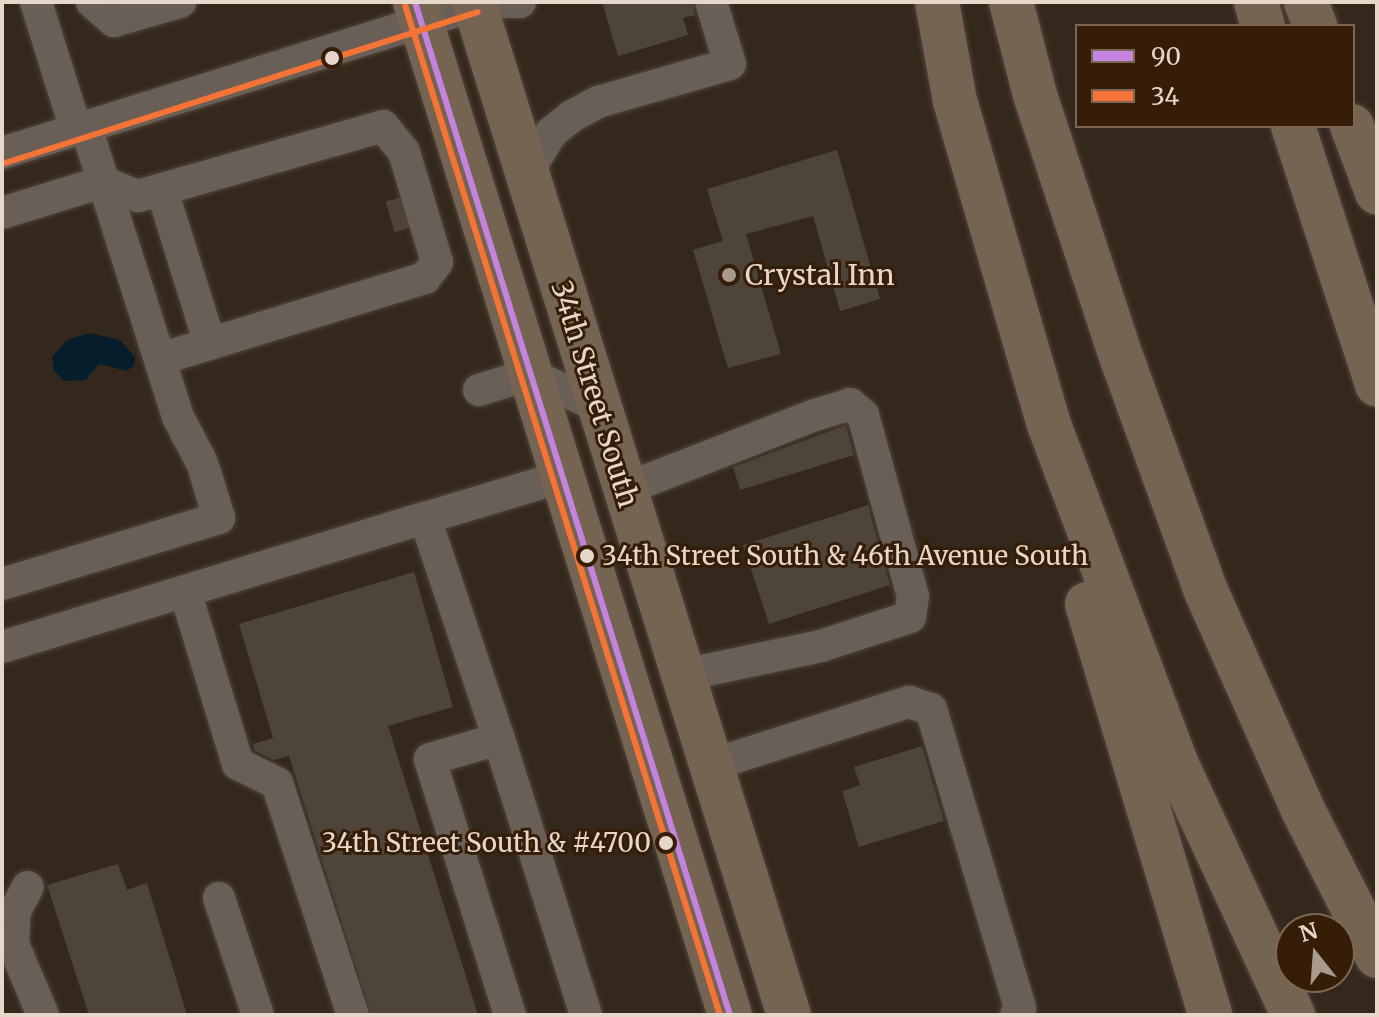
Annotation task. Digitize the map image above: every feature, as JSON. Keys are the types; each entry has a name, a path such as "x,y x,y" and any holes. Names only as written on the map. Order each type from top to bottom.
{"highway":[{"name":"34th Street South","path":"485,3 527,173 789,1015"},
{"name":"34th Street South","path":"418,12 730,1015"},
{"path":"1015,19 1035,95 1206,591 1302,808 1377,956"},
{"path":"940,22 955,101 1048,422 1177,765 1293,1015"},
{"path":"1294,128 1377,385"},
{"path":"1353,128 1377,192"},
{"path":"1048,422 1072,555 1210,1015"}],"street":[{"path":"2,584 219,518 211,473 178,417 103,182 36,2"},
{"path":"92,2 114,21 180,2"},
{"path":"2,153 81,129 418,12 485,3 520,2"},
{"path":"527,173 551,133 572,116 598,102 730,64 711,2"},
{"path":"2,213 103,182 138,196 388,132"},
{"path":"160,359 425,278 437,262 404,152 388,132"},
{"path":"388,132 391,162 401,197"},
{"path":"162,190 210,344"},
{"path":"414,241 425,278"},
{"path":"479,390 530,374 599,407"},
{"path":"625,489 850,404 863,415 913,596 910,617 821,646 683,675"},
{"path":"2,647 562,477"},
{"path":"425,518 586,1015"},
{"path":"185,591 238,764 277,783 353,1015"},
{"path":"711,765 909,702 931,709 1020,1008 1016,1015"},
{"path":"499,739 430,759 510,1015"},
{"path":"28,887 15,911 7,946 43,1015"},
{"path":"219,898 258,1015"}],"water":[{"path":"90,333 120,340 135,357 134,365 127,371 99,364 86,380 64,381 54,371 52,357 67,340"}],"building":[{"path":"602,2 693,2 695,15 683,18 688,35 618,56"},
{"name":"Crystal Inn","path":"837,150 880,299 840,311 813,216 746,234 781,354 728,368 693,250 723,241 707,189"},
{"path":"846,425 854,455 740,490 733,467"},
{"path":"868,505 890,585 769,624 743,545"},
{"path":"414,572 453,707 388,726 478,1015 371,1015 289,756 274,760 255,751 253,744 273,738 239,624"},
{"path":"922,746 944,821 859,847 842,791 860,785 854,767"},
{"path":"118,864 127,890 147,883 187,1015 89,1015 47,885"}],"tunnel":[{"path":"401,197 414,241"}],"transit line":[{"name":"90","path":"415,2 730,1015"},
{"name":"34","path":"405,5 720,1015"},
{"name":"34","path":"5,163 477,12"}],"place":[{"name":"Crystal Inn","path":"729,275"},
{"name":"34th Street South & 46th Avenue South","path":"587,556"},
{"name":"34th Street South & #4700","path":"666,843"}]}
